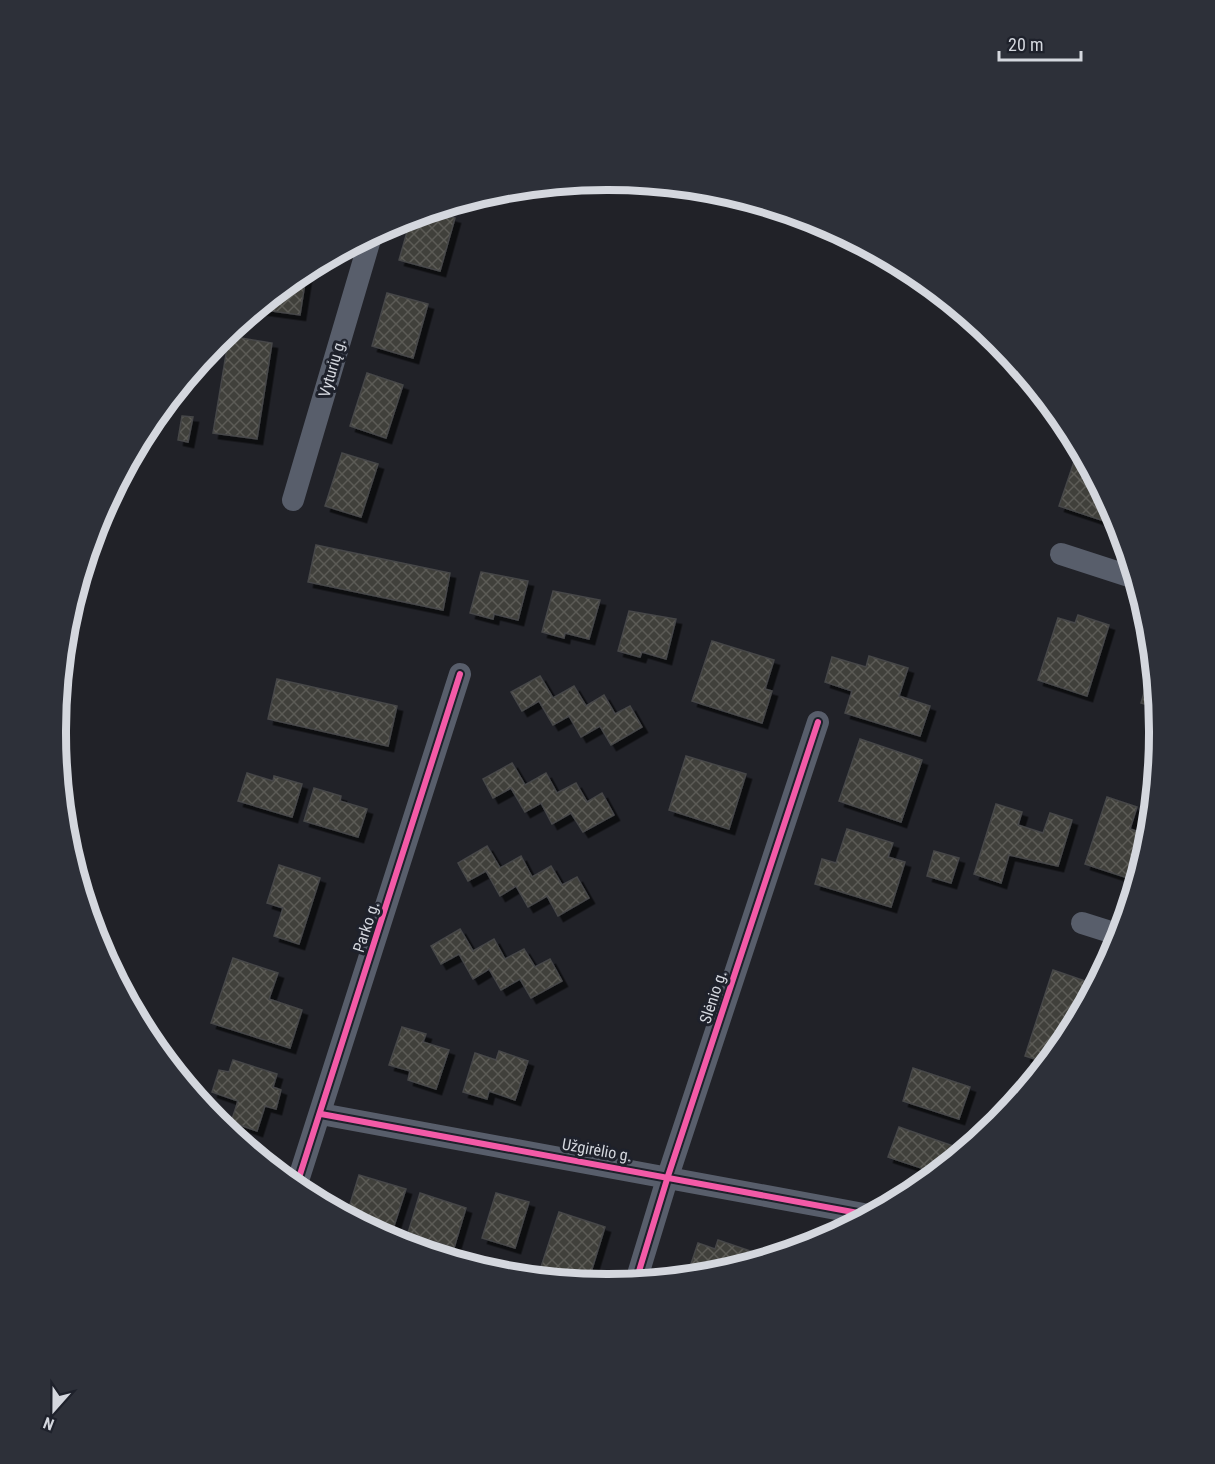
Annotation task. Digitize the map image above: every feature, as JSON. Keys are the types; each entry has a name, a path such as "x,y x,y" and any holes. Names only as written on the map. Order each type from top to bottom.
{"street":[{"name":"Vyturių g.","path":"293,500 368,246"},
{"path":"1061,554 1125,575"},
{"name":"Parko g.","path":"299,1177 460,674"},
{"name":"Slėnio g.","path":"639,1272 668,1176 818,722"},
{"path":"1082,923 1111,932"},
{"name":"Užgirėlio g.","path":"321,1114 668,1176 857,1213"}],"building":[{"path":"445,215 455,218 440,271 399,260 408,229"},
{"path":"305,283 300,315 268,310"},
{"path":"387,293 428,304 413,358 372,346"},
{"path":"237,337 272,343 257,439 213,433 227,347"},
{"path":"367,373 403,385 386,438 350,426"},
{"path":"182,416 193,417 188,442 178,440"},
{"path":"342,453 378,464 361,517 325,506"},
{"path":"1075,459 1107,522 1059,506"},
{"path":"316,545 450,573 443,610 308,582"},
{"path":"481,572 528,581 518,620 494,614 493,619 470,613"},
{"path":"553,591 600,600 589,639 565,633 564,638 542,632"},
{"path":"629,611 676,619 666,659 642,652 640,657 618,651"},
{"path":"1078,615 1109,625 1087,696 1038,680 1058,618 1075,623"},
{"path":"712,641 774,660 765,689 772,691 762,723 692,701"},
{"path":"869,656 908,668 899,696 930,706 920,736 845,713 852,691 825,682 832,657 866,667"},
{"path":"540,676 553,698 574,686 586,706 604,695 615,714 630,706 642,727 611,745 600,726 581,737 569,716 553,725 539,701 522,711 511,692"},
{"path":"277,679 397,706 388,746 268,719"},
{"path":"1147,684 1148,705 1141,703"},
{"path":"860,739 922,760 901,822 839,801"},
{"path":"686,756 746,774 729,829 669,810"},
{"path":"512,763 525,785 546,773 557,793 576,783 587,802 602,793 614,815 583,832 571,813 552,824 541,803 525,812 511,788 493,798 483,779"},
{"path":"247,773 273,781 274,776 302,784 292,817 238,801"},
{"path":"314,788 341,796 340,801 367,809 358,837 304,821"},
{"path":"1107,797 1137,807 1130,829 1140,832 1129,878 1085,864"},
{"path":"996,804 1022,812 1018,825 1043,833 1050,813 1072,820 1058,866 1009,855 1001,883 974,874"},
{"path":"847,829 893,843 888,857 905,862 891,907 815,884 822,859 836,863"},
{"path":"487,846 500,868 521,856 532,877 551,866 562,885 577,877 589,898 558,916 547,896 528,907 516,886 500,896 486,871 468,881 458,863"},
{"path":"934,851 959,858 951,883 927,876"},
{"path":"279,865 320,878 299,944 274,936 283,908 267,903"},
{"path":"460,929 473,951 494,939 505,959 524,949 535,967 550,959 562,981 531,998 520,979 501,990 489,969 473,979 459,954 441,964 431,946"},
{"path":"233,958 278,973 269,999 302,1010 290,1048 211,1023"},
{"path":"1053,970 1087,982 1058,1033 1038,1060 1025,1056"},
{"path":"402,1027 426,1034 423,1042 449,1050 436,1089 408,1080 410,1071 389,1065"},
{"path":"499,1051 528,1061 515,1100 489,1091 487,1099 463,1092 475,1053 496,1060"},
{"path":"233,1060 277,1074 273,1087 281,1090 276,1109 265,1106 257,1131 231,1121 238,1101 212,1092 219,1070 229,1072"},
{"path":"913,1068 970,1087 959,1119 903,1101"},
{"path":"899,1127 953,1146 952,1150 926,1170 888,1157"},
{"path":"359,1175 406,1189 393,1229 349,1208"},
{"path":"420,1193 466,1208 454,1248 408,1233"},
{"path":"496,1193 529,1202 515,1248 482,1238"},
{"path":"559,1212 605,1227 591,1273 540,1269"},
{"path":"718,1240 755,1253 690,1267 698,1243 715,1249"}],"cycle path":[{"path":"299,1177 460,674"},
{"path":"639,1272 668,1176 818,722"},
{"path":"321,1114 857,1213"}]}
